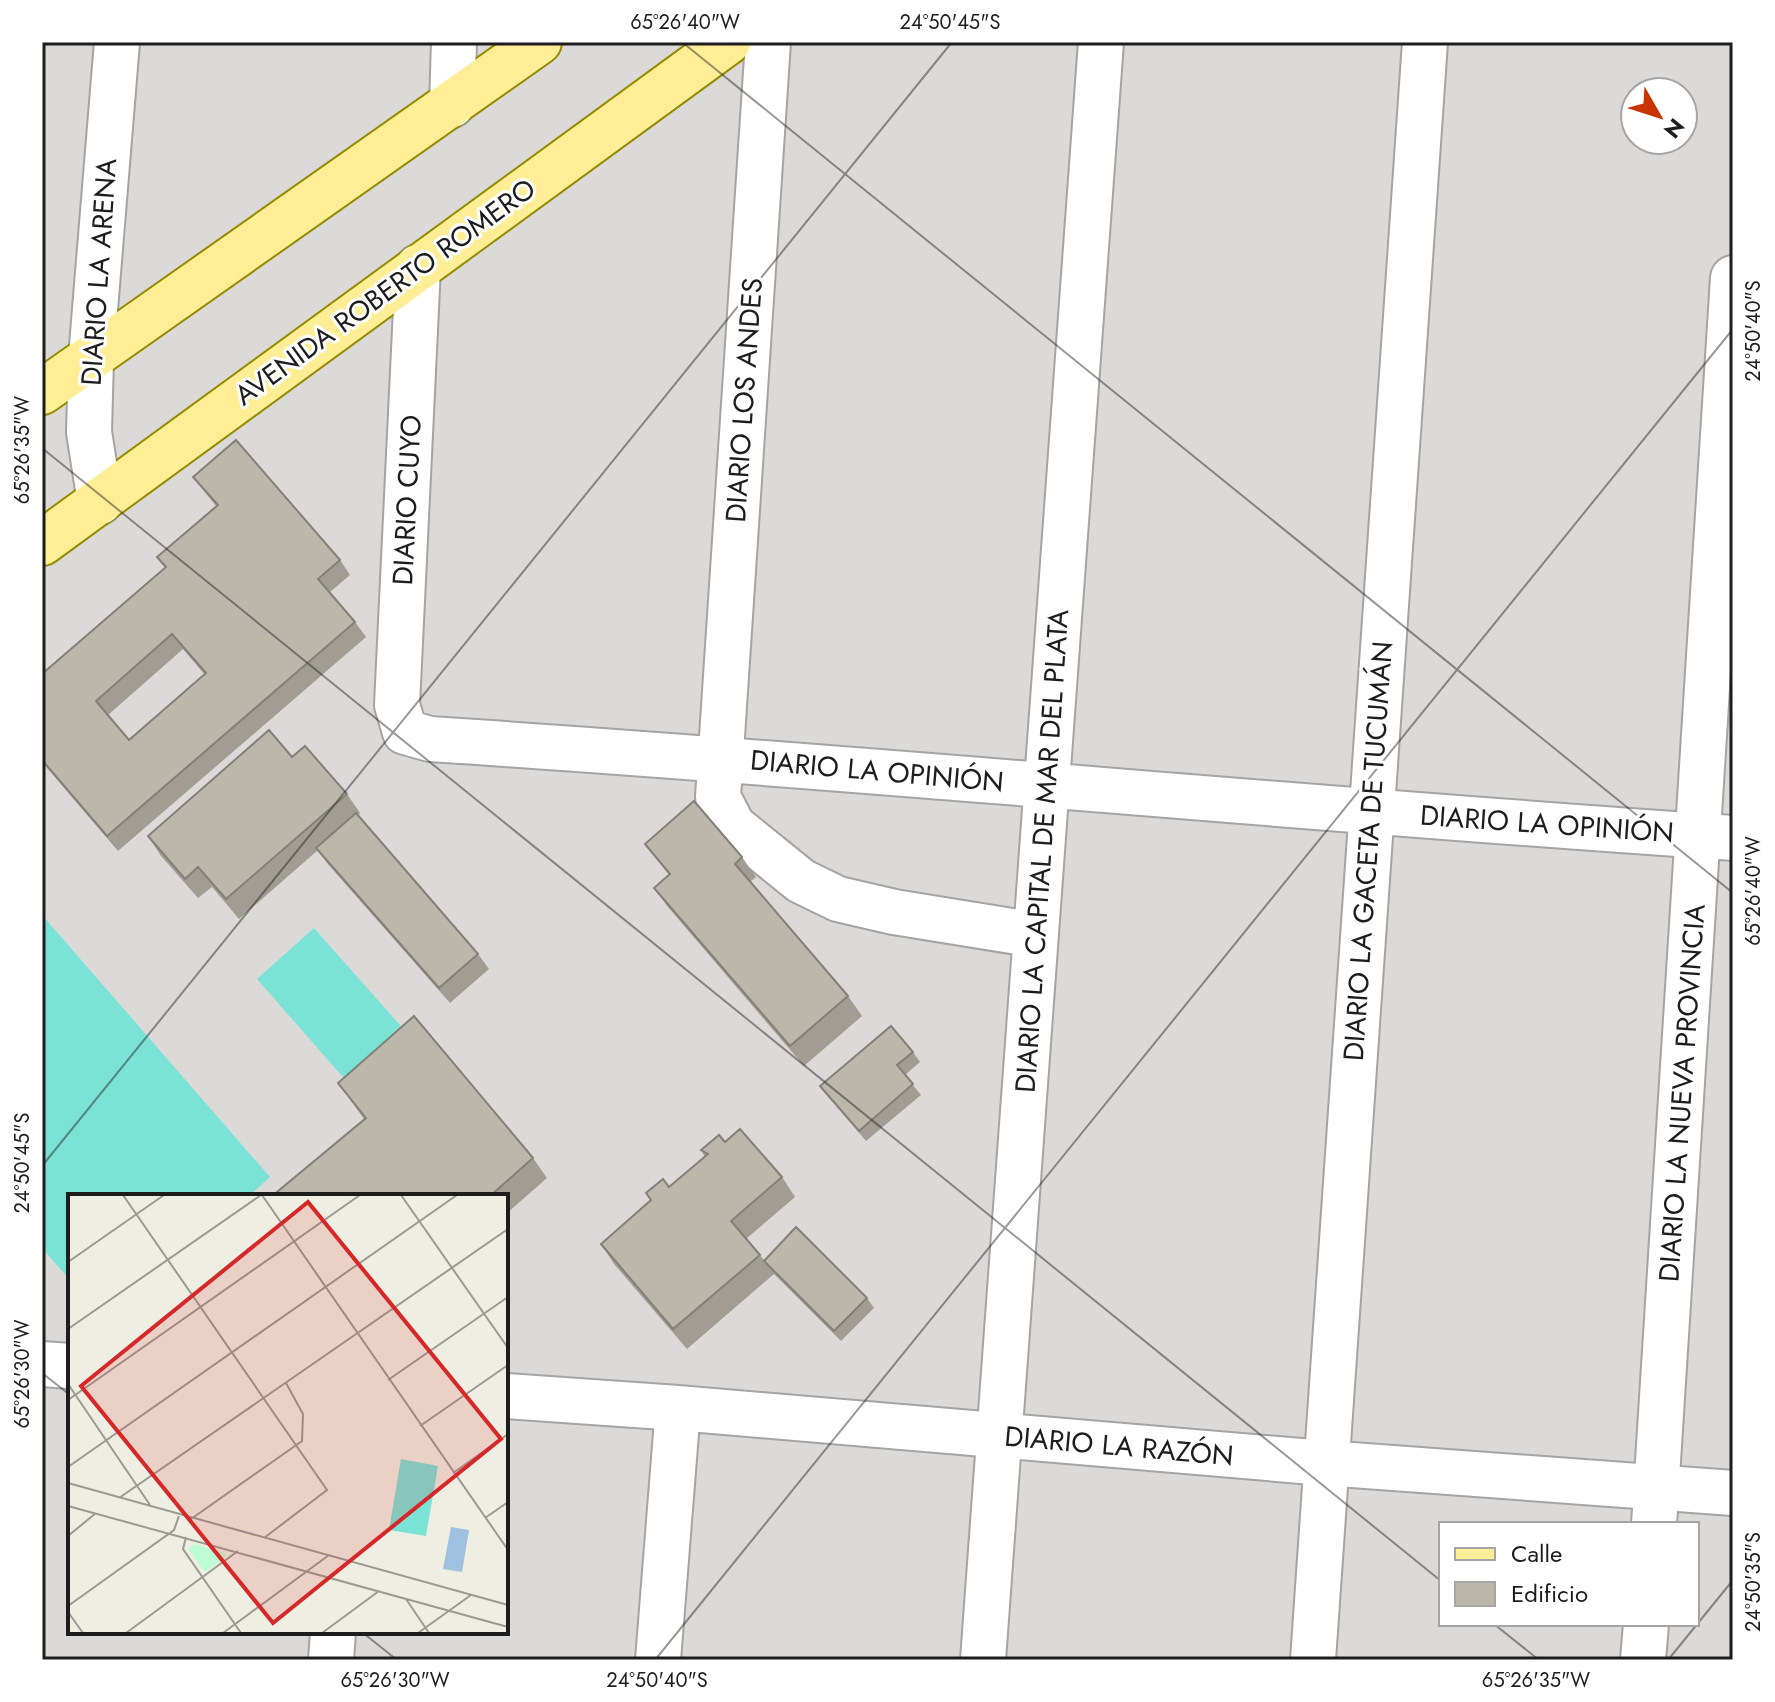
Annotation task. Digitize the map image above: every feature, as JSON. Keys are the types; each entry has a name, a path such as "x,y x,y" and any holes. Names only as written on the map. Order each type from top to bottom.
{"main road":[{"path":"42,392 539,42"},
{"name":"AVENIDA ROBERTO ROMERO","path":"42,543 728,42"}],"street":[{"name":"DIARIO LA ARENA","path":"100,502 89,432 91,358 117,42"},
{"path":"452,105 454,42"},
{"name":"DIARIO LOS ANDES","path":"768,42 718,797 733,826 801,881 838,899 1036,935"},
{"name":"DIARIO LA CAPITAL DE MAR DEL PLATA","path":"983,1660 1101,42"},
{"name":"DIARIO LA GACETA DE TUCUMÁN","path":"1313,1660 1425,42"},
{"name":"DIARIO CUYO","path":"405,732 397,705 418,267"},
{"name":"DIARIO LA NUEVA PROVINCIA","path":"1656,1505 1716,837 1733,278"},
{"name":"DIARIO LA OPINIÓN","path":"405,732 430,739 721,758 1716,837"},
{"path":"42,1364 68,1366"},
{"name":"DIARIO LA RAZÓN","path":"508,1396 1325,1463 1656,1505 1733,1493"},
{"path":"658,1660 678,1408"},
{"path":"1643,1660 1646,1626"},
{"path":"331,1660 333,1634"}],"shaded area":[{"path":"42,42 1733,42 1733,1660 42,1660"},
{"path":"42,915 270,1177 251,1194 68,1194 68,1278 42,1248"},
{"path":"314,928 407,1033 349,1084 257,979"}],"building":[{"path":"236,440 340,560 318,579 355,622 107,836 42,760 42,674 166,567 157,557 218,505 193,477","holes":["172,634 206,673 129,740 96,701"]},
{"path":"269,730 292,757 305,746 347,794 226,899 198,867 185,879 148,836"},
{"path":"694,801 742,857 735,864 848,996 790,1046 654,888 670,874 645,844"},
{"path":"356,813 478,954 439,988 316,848"},
{"path":"414,1016 533,1158 492,1194 278,1194 277,1192 366,1118 338,1083"},
{"path":"891,1026 913,1052 897,1065 913,1084 859,1131 820,1086"},
{"path":"740,1129 782,1177 731,1221 760,1255 673,1329 601,1244 651,1200 646,1193 663,1179 669,1187 708,1154 701,1150 719,1135 725,1142"},
{"path":"796,1227 867,1298 834,1331 764,1261"}]}
